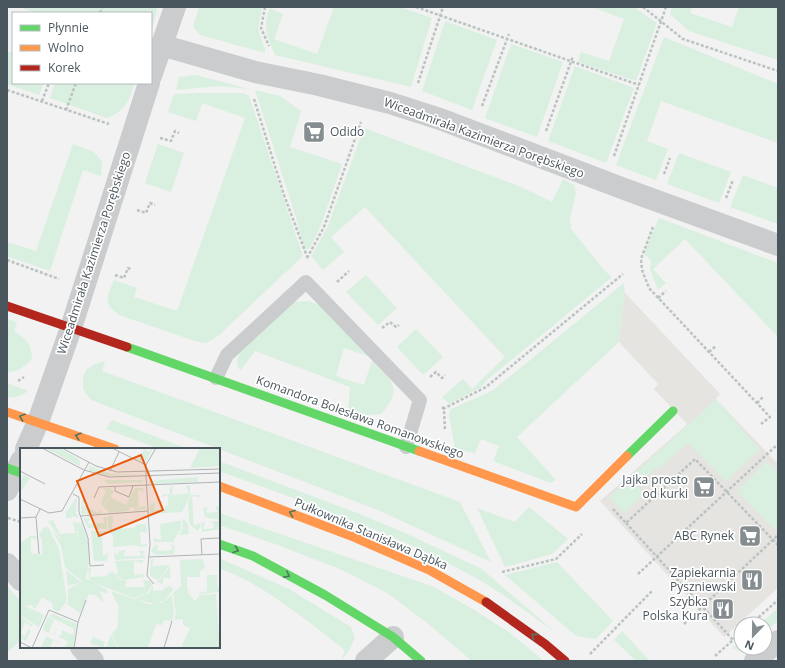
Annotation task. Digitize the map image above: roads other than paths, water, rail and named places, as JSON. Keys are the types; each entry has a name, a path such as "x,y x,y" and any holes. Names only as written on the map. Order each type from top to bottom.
{"street":[{"path":"152,73 175,7"},
{"name":"Wiceadmirała Kazimierza Porębskiego","path":"161,46 255,72 319,85 390,103 440,120 778,245"},
{"name":"Wiceadmirała Kazimierza Porębskiego","path":"26,448 38,422 71,328 148,84"},
{"name":"Komandora Bolesława Romanowskiego","path":"7,306 216,378 576,507 673,411"},
{"path":"7,412 112,448"},
{"name":"Pułkownika Stanisława Dąbka","path":"220,486 351,536 431,570 493,606 545,644 565,661"},
{"path":"220,544 253,556 325,595 393,637 421,661"},
{"path":"7,564 20,579"},
{"path":"366,661 393,637"},
{"path":"755,661 778,641"},
{"path":"82,648 93,661"}],"lane":[{"path":"216,378 227,355 306,282 420,400 406,447"}],"place":[{"name":"Odido","path":"314,132"},
{"name":"Jajka prosto od kurki","path":"704,487"},
{"name":"ABC Rynek","path":"750,536"},
{"name":"Zapiekarnia Pyszniewski","path":"752,580"},
{"name":"Szybka Polska Kura","path":"723,609"}]}
